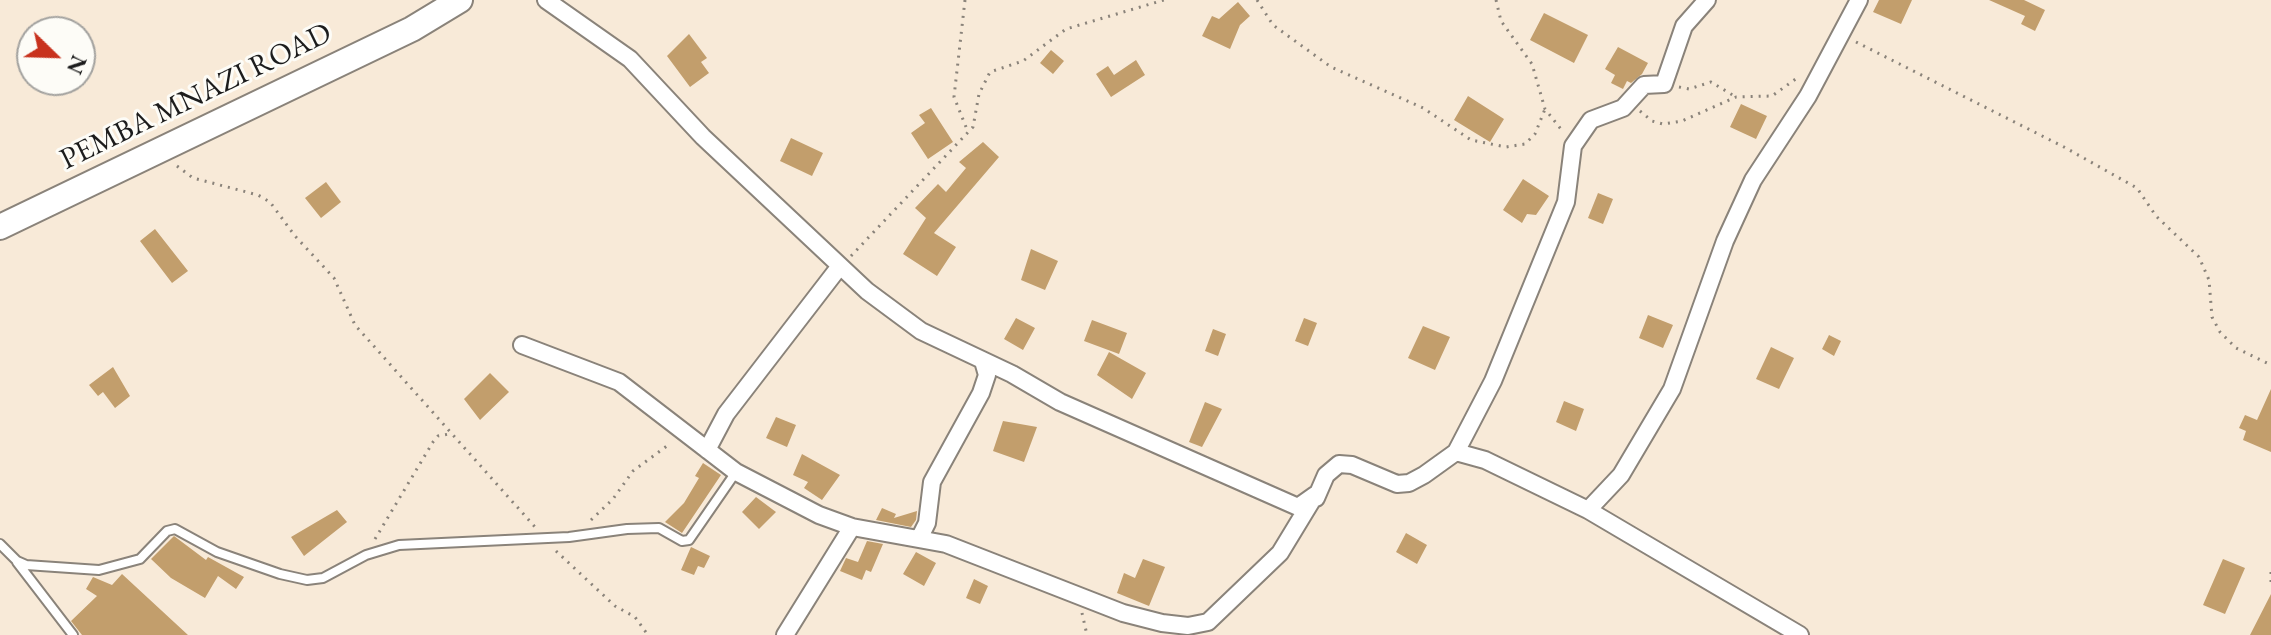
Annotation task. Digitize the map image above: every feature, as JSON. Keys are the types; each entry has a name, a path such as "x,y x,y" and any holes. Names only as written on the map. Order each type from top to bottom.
{"main road":[{"name":"PEMBA MNAZI ROAD","path":"0,227 412,29 460,0"}],"street":[{"path":"546,0 630,59 703,137 840,266 921,331 1060,402 1298,507 1315,495 1316,498 1326,475 1339,464 1352,465 1397,484 1409,483 1456,452 1497,370 1566,202 1573,146 1591,120 1632,101 1644,85 1664,84 1684,26 1707,0"},
{"path":"1588,510 1621,475 1672,389 1725,241 1753,180 1808,96 1859,0"},
{"path":"707,450 726,414 840,266"},
{"path":"522,345 619,382 736,472 779,496 852,527 904,539 920,537 946,544 1123,613 1188,626 1208,622"},
{"path":"920,537 927,523 932,482 981,393 987,375 983,361"},
{"path":"1456,452 1485,460 1588,510 1800,635"},
{"path":"1195,635 1280,553 1315,495"},
{"path":"785,635 852,527"}],"lane":[{"path":"17,561 99,570 115,568 140,559 172,529 188,534 217,552 293,578 323,578 366,555 399,545 574,536 603,530 659,528 682,541 689,540 736,472"},
{"path":"0,544 17,561 73,635"}],"path":[{"path":"965,0 954,97 969,133"},
{"path":"840,266 969,133 990,72 1023,61 1066,29 1164,0"},
{"path":"1257,0 1273,25 1331,67 1423,108 1471,140 1506,147 1525,144 1535,134 1545,109"},
{"path":"1496,0 1501,21 1532,64 1545,109 1573,146"},
{"path":"1840,34 2064,147 2137,188 2156,216 2199,257 2206,268 2209,304 2220,332 2236,348 2271,365"},
{"path":"1632,101 1652,121 1663,124 1682,121 1736,97 1772,96 1786,88 1805,68"},
{"path":"1664,84 1689,89 1711,82 1736,97"},
{"path":"152,152 193,178 258,195 270,202 295,236 334,278 355,325 449,434 593,587 635,617 648,635"},
{"path":"366,555 433,442 438,436 449,434"},
{"path":"574,536 649,456 685,435"},
{"path":"2271,572 2271,584"}],"building":[{"path":"1879,0 1912,0 1901,24 1873,12"},
{"path":"1989,0 2024,0 2045,10 2035,31 2021,24 2025,16"},
{"path":"1238,2 1250,16 1240,25 1230,49 1202,36 1212,16 1219,19"},
{"path":"1544,13 1588,35 1574,63 1530,40"},
{"path":"689,34 707,58 701,62 709,73 690,87 667,56"},
{"path":"1618,47 1648,63 1642,74 1631,83 1627,81 1623,89 1611,83 1615,75 1605,69"},
{"path":"1051,50 1064,61 1053,74 1040,63"},
{"path":"1136,60 1145,75 1111,97 1096,74 1108,66 1114,75"},
{"path":"1468,96 1504,119 1490,142 1454,120"},
{"path":"1741,104 1767,116 1756,139 1730,127"},
{"path":"931,108 953,142 928,159 911,133 925,123 919,115"},
{"path":"791,138 823,153 812,176 780,161"},
{"path":"983,142 999,157 934,233 956,247 937,276 903,254 926,218 915,208 938,184 946,192 966,168 959,162"},
{"path":"1523,179 1549,196 1536,215 1527,214 1522,223 1503,210"},
{"path":"326,182 341,202 321,218 305,198"},
{"path":"1598,193 1613,199 1603,224 1588,218"},
{"path":"155,229 188,271 172,283 140,241"},
{"path":"1031,249 1058,261 1045,290 1021,280"},
{"path":"1648,315 1673,325 1663,348 1639,338"},
{"path":"1016,318 1035,328 1023,350 1004,339"},
{"path":"1304,318 1317,323 1308,346 1295,341"},
{"path":"1092,320 1127,333 1119,354 1084,341"},
{"path":"1423,326 1450,337 1435,370 1408,358"},
{"path":"1213,329 1226,334 1218,356 1205,351"},
{"path":"1829,335 1841,341 1834,356 1822,349"},
{"path":"1771,347 1794,358 1779,389 1756,379"},
{"path":"1109,352 1146,373 1132,399 1097,375"},
{"path":"113,367 130,396 115,408 103,392 98,396 89,385"},
{"path":"490,373 509,392 480,420 464,399"},
{"path":"2271,389 2271,452 2243,440 2246,431 2239,428 2245,415 2257,420"},
{"path":"1564,401 1584,409 1576,431 1556,422"},
{"path":"1205,402 1222,409 1202,447 1189,442"},
{"path":"776,417 796,425 787,447 766,438"},
{"path":"1003,421 1037,427 1024,462 993,451"},
{"path":"802,454 840,475 822,500 804,488 808,482 793,475"},
{"path":"703,463 721,475 682,533 665,522 684,503 699,478 695,476"},
{"path":"756,497 776,512 759,529 742,512"},
{"path":"882,508 896,514 894,518 917,511 916,520 911,527 876,520"},
{"path":"337,510 347,522 304,556 291,537"},
{"path":"1406,533 1427,545 1417,564 1396,552"},
{"path":"174,536 206,560 208,557 244,577 236,589 218,576 205,598 171,578 151,559"},
{"path":"867,541 883,544 871,572 866,570 862,580 840,571 846,558 858,562"},
{"path":"691,547 710,556 704,568 698,566 694,575 681,570"},
{"path":"916,552 936,563 924,586 903,574"},
{"path":"1143,559 1165,567 1149,606 1117,593 1124,573 1135,578"},
{"path":"2223,559 2245,568 2225,614 2203,605"},
{"path":"122,574 188,635 82,635 71,621 97,596 86,589 93,577 112,585"},
{"path":"974,579 988,586 980,604 966,598"},
{"path":"2271,594 2271,635 2250,635"}]}
